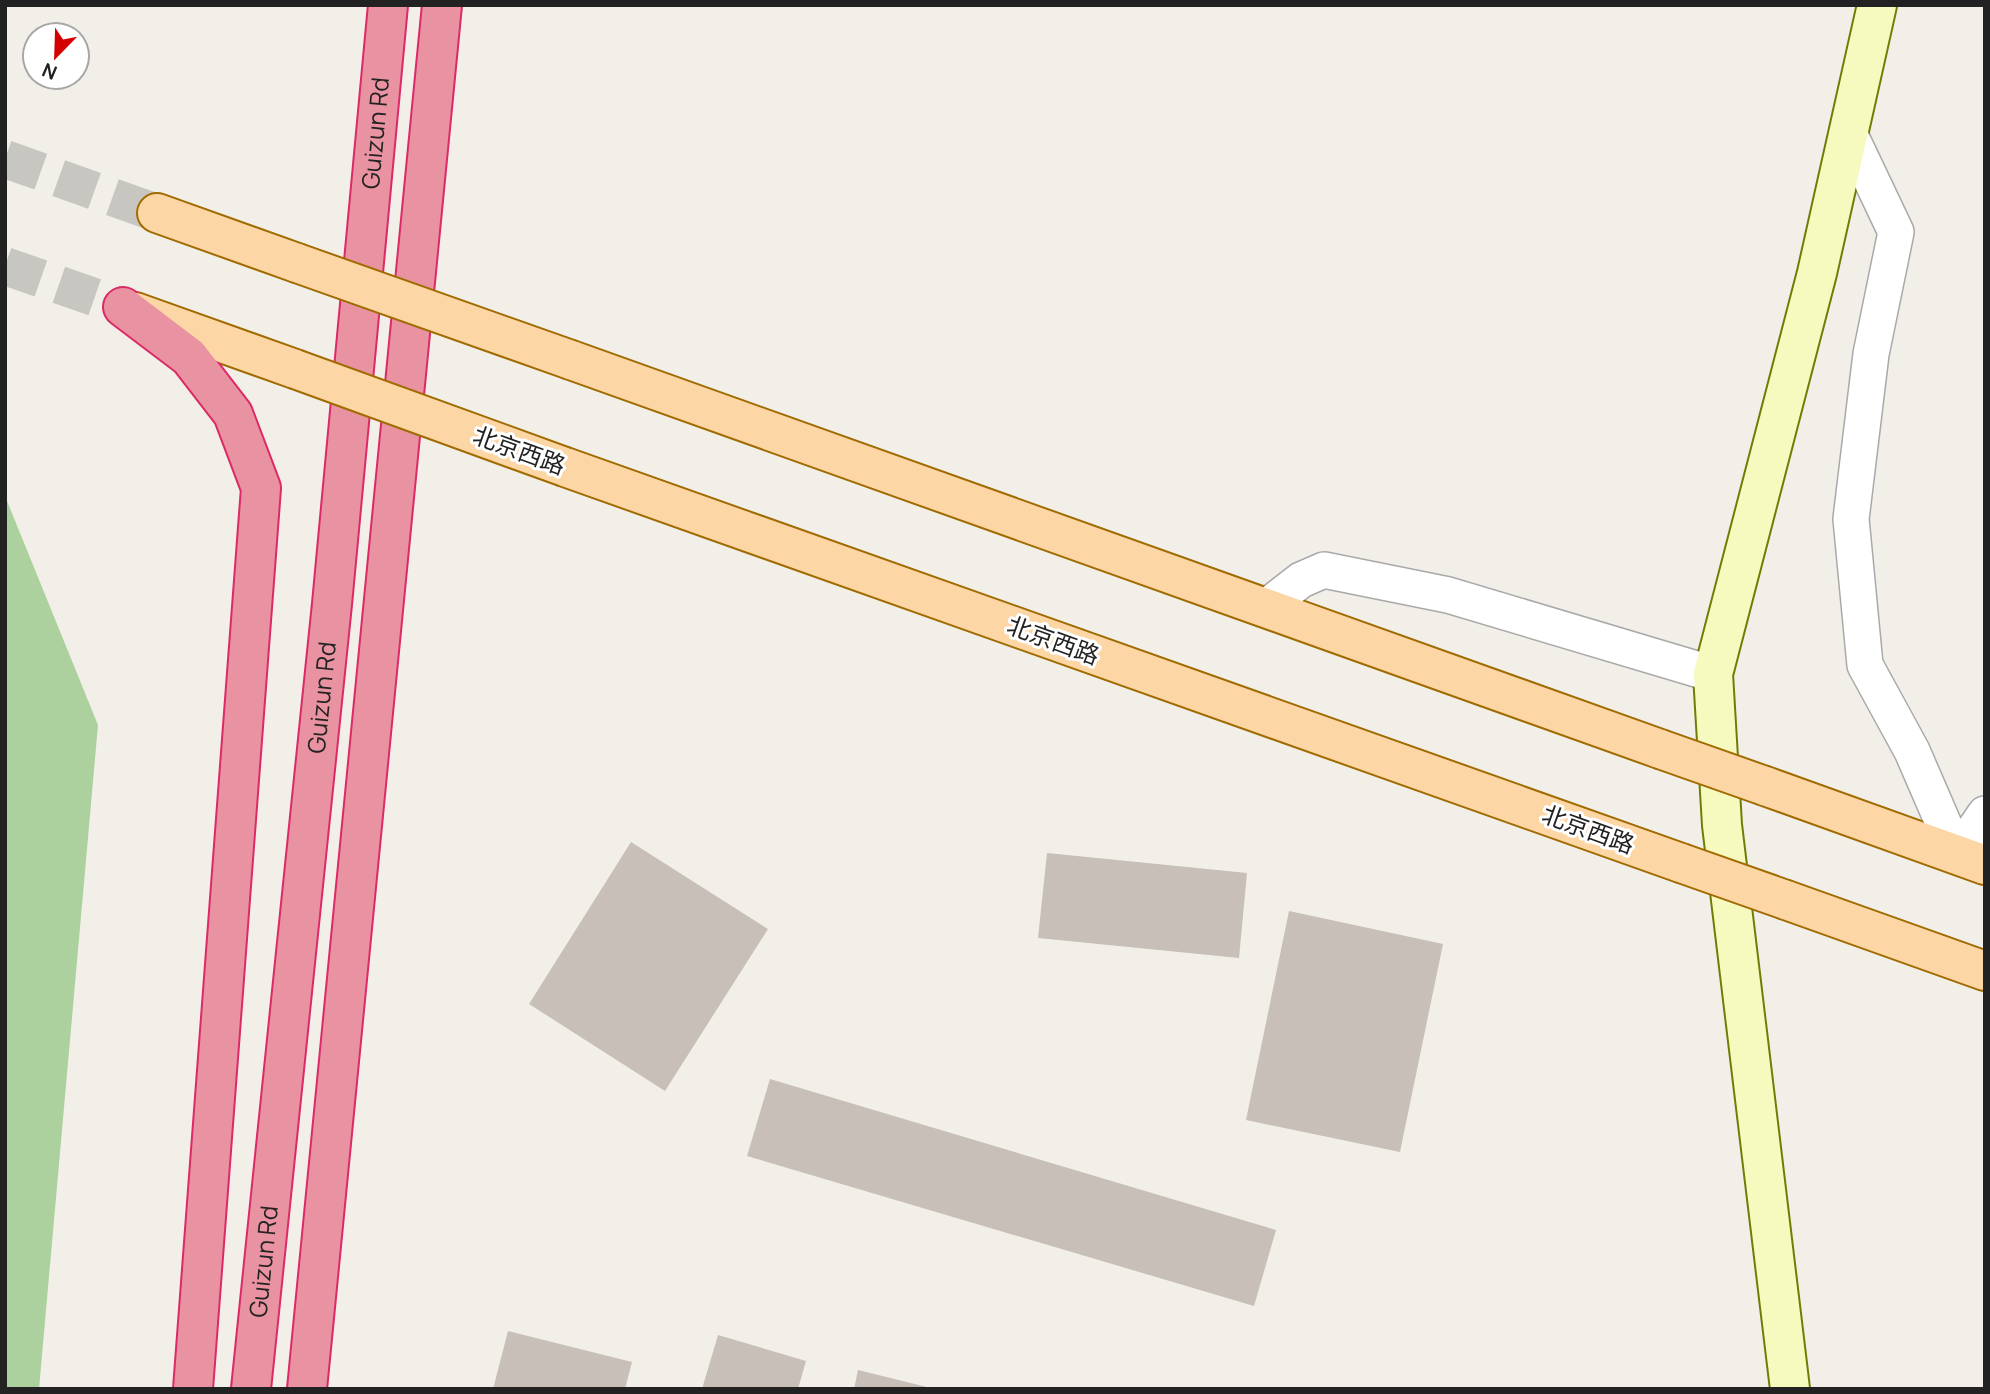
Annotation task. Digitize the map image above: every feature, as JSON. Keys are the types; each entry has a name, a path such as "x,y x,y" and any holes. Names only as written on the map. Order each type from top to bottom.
{"highway":[{"name":"Guizun Rd","path":"251,1389 333,590 388,5"},
{"path":"307,1389 442,5"},
{"path":"123,307 190,357 233,414 261,488 193,1389"}],"main road":[{"path":"1790,1389 1722,825 1713,674 1817,273 1877,5"},
{"path":"157,213 1971,860"},
{"name":"北京西路","path":"123,307 565,467 1985,971"}],"street":[{"path":"1849,134 1896,232 1871,355 1852,519 1865,665 1971,860"},
{"path":"1265,608 1301,580 1324,570 1448,595 1713,674"},
{"path":"1971,860 1985,814"}],"green space":[{"path":"5,496 98,725 39,1389 5,1389"}],"building":[{"path":"631,842 768,929 665,1091 529,1004"},
{"path":"1047,853 1247,873 1239,958 1038,938"},
{"path":"1289,911 1443,944 1400,1152 1246,1120"},
{"path":"770,1079 1276,1230 1254,1306 747,1156"},
{"path":"508,1331 632,1362 625,1389 493,1389"},
{"path":"718,1335 806,1361 798,1389 702,1389"},
{"path":"858,1370 931,1388 931,1389 854,1389"}],"tunnel":[{"path":"5,159 157,213"},
{"path":"5,266 123,307"}]}
